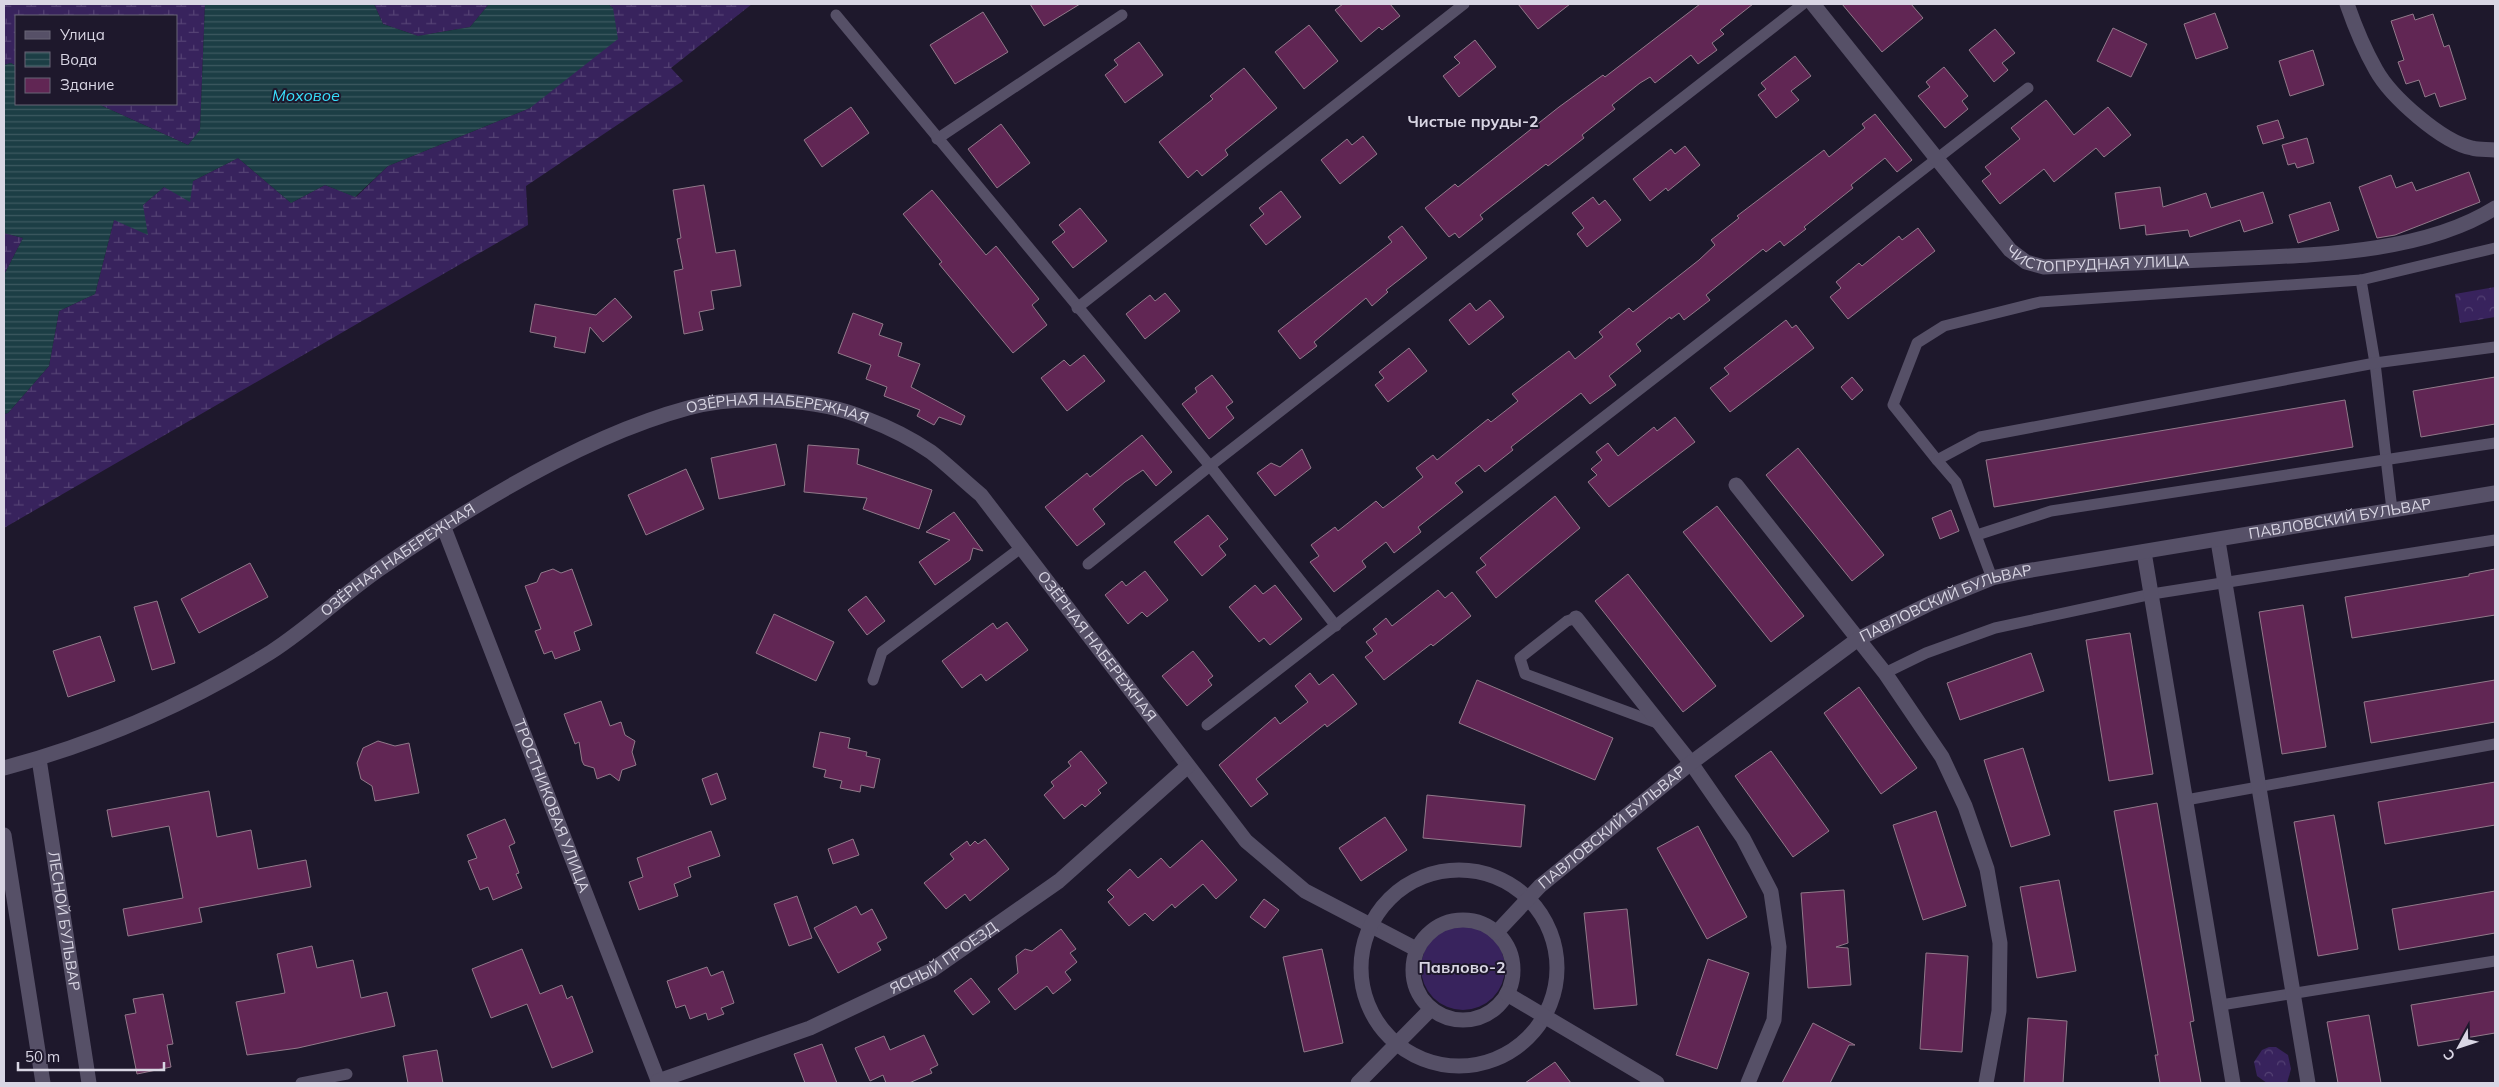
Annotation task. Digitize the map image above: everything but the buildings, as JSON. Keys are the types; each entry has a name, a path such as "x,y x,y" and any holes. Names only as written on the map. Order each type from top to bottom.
{"street":[{"name":"ЧИСТОПРУДНАЯ УЛИЦА","path":"1813,4 1940,159 2010,250 2026,262 2044,267 2314,255 2391,244 2445,233 2495,208"},
{"path":"2347,4 2357,33 2376,72 2404,104 2434,130 2472,148 2495,150"},
{"name":"ОЗЁРНАЯ НАБЕРЕЖНАЯ","path":"4,768 39,759 159,712 272,651 379,569 518,483 616,432 690,407 745,400 806,403 866,418 930,452 981,495 1022,546 1246,841 1305,891 1416,949"},
{"path":"1736,485 1885,674 1942,757 1965,806 1987,869 2000,953 1999,1011 1986,1083"},
{"name":"ПАВЛОВСКИЙ БУЛЬВАР","path":"1497,932 1527,897 1691,763 1858,638 1931,603 1992,578 2495,493"},
{"name":"ТРОСТНИКОВАЯ УЛИЦА","path":"444,528 658,1082"},
{"path":"2218,540 2308,1083"},
{"path":"2144,552 2233,1083"},
{"path":"1576,618 1691,763 1743,838 1771,892 1779,948 1774,1020 1748,1083"},
{"name":"ЛЕСНОЙ БУЛЬВАР","path":"39,759 89,1083"},
{"name":"ЯСНЫЙ ПРОЕЗД","path":"658,1082 810,1028 932,970 1059,882 1188,766"},
{"path":"4,835 43,1083"},
{"path":"1471,871 1501,879 1527,897 1543,916 1554,940 1558,966 1555,991 1545,1017 1524,1043 1494,1060 1460,1067 1425,1061 1395,1044 1375,1019 1363,989 1361,957 1370,926 1387,901 1412,882 1440,872 1471,871"},
{"path":"1462,919 1481,922 1497,932 1508,946 1513,962 1513,979 1507,994 1496,1008 1481,1017 1464,1020 1446,1018 1430,1009 1420,996 1413,981 1412,965 1416,949 1427,933 1443,923 1462,919"},
{"path":"1507,994 1657,1083"},
{"path":"1358,1083 1430,1009"}],"lane":[{"path":"1077,308 1464,4"},
{"path":"1088,564 1210,466 1802,4"},
{"path":"836,15 1077,308 1210,466 1336,626"},
{"path":"937,139 1122,15"},
{"path":"1207,725 1940,159 2028,88"},
{"path":"1992,578 1956,482 1893,405 1917,344 1944,326 2040,302 2361,280 2495,248"},
{"path":"2361,280 2375,363 2392,510"},
{"path":"1937,460 1980,437 2375,363 2495,348"},
{"path":"1977,535 2051,511 2495,443"},
{"path":"1885,674 1926,652 1995,628 2152,594 2495,540"},
{"path":"873,680 882,652 1022,546"},
{"path":"1576,618 1567,621 1520,658 1525,674 1660,724"},
{"path":"2186,800 2495,744"},
{"path":"2221,1005 2495,961"},
{"path":"301,1083 347,1074"}],"green space":[{"path":"4,4 205,4 200,130 188,145 100,105 178,105 178,15 15,15 15,65 11,63 4,65"},
{"path":"374,4 489,4 470,27 418,36 383,24"},
{"path":"608,4 752,4 671,68 683,81 526,186 528,225 4,528 4,414 8,413 49,366 59,311 95,294 114,220 143,205 164,187 193,181 238,158 291,203 325,185 356,197 388,166 530,108 613,8"},
{"path":"4,233 23,238 4,275"},
{"path":"2495,287 2495,317 2460,323 2455,294"},
{"path":"1463,926 1486,933 1498,945 1505,968 1498,991 1486,1003 1463,1010 1440,1003 1428,991 1421,968 1428,945 1440,933"},
{"path":"2276,1047 2288,1055 2291,1069 2287,1083 2267,1083 2257,1076 2254,1062 2262,1050"}],"water":[{"name":"Моховое","path":"205,4 374,4 383,24 418,36 470,27 489,4 608,4 613,8 618,39 530,108 388,166 355,197 325,185 291,203 238,158 193,181 190,202 164,187 143,205 148,235 114,220 95,294 59,311 49,366 8,413 4,414 4,275 23,238 4,233 4,65 11,63 15,65 15,105 100,105 188,145 200,130"}],"district":[{"name":"Чистые пруды-2","path":"1473,121"},
{"name":"Павлово-2","path":"1462,967"}]}
